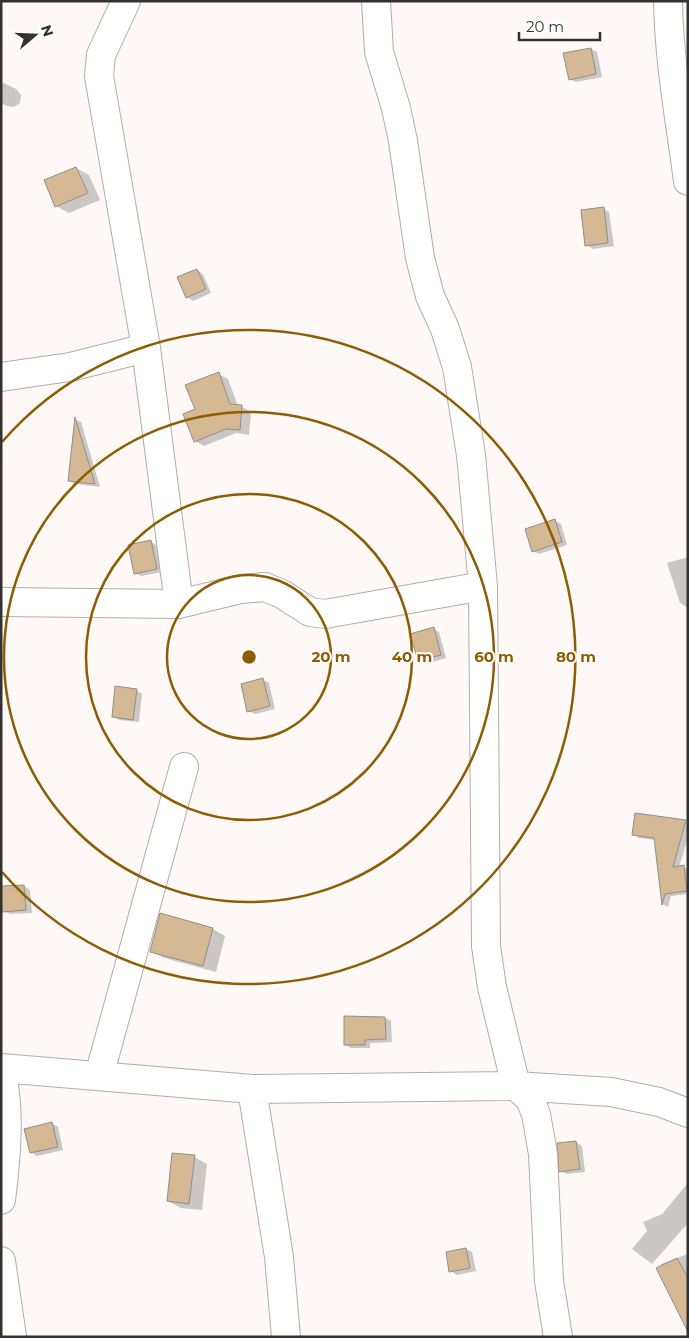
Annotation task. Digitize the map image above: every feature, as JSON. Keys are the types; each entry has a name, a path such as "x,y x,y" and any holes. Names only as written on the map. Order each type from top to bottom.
{"street":[{"path":"126,1 101,55 99,76 146,348 179,604"},
{"path":"376,1 379,52 396,108 403,141 420,258 430,296 445,329 457,367 470,455 483,586 486,946 492,986 516,1086 530,1098 543,1154 549,1281 558,1337"},
{"path":"668,1 668,22 675,89 688,181"},
{"path":"1,377 70,367 146,348"},
{"path":"1,602 179,604 242,589 265,587 282,594 310,612 325,614 483,586"},
{"path":"99,1076 184,767"},
{"path":"1,1200 4,1173 6,1090 1,1070 252,1089 516,1086 611,1092 659,1102 688,1113"},
{"path":"252,1089 280,1258 286,1337"},
{"path":"1,1261 12,1337"}],"building":[{"path":"591,48 596,74 569,80 563,53"},
{"path":"76,167 88,193 55,207 44,180"},
{"path":"604,207 608,243 585,246 581,210"},
{"path":"197,269 206,289 186,298 177,277"},
{"path":"219,372 230,404 242,405 240,430 226,429 194,442 183,414 195,409 185,385"},
{"path":"75,417 95,484 68,481"},
{"path":"555,519 562,542 532,552 525,529"},
{"path":"151,540 157,569 134,574 128,545"},
{"path":"434,627 441,655 418,661 410,634"},
{"path":"263,678 270,706 247,712 241,684"},
{"path":"115,686 137,689 133,720 112,717"},
{"path":"635,813 686,820 673,867 684,865 687,891 665,894 662,905 654,838 632,835"},
{"path":"24,885 26,910 2,912 1,886"},
{"path":"160,913 213,928 203,966 150,952"},
{"path":"344,1016 385,1017 386,1039 365,1040 365,1045 344,1045"},
{"path":"52,1122 58,1147 30,1153 24,1129"},
{"path":"576,1141 580,1169 559,1172 557,1143"},
{"path":"172,1153 195,1155 189,1204 167,1201"},
{"path":"466,1248 470,1268 449,1272 446,1252"},
{"path":"677,1258 688,1278 688,1332 656,1268"}]}
